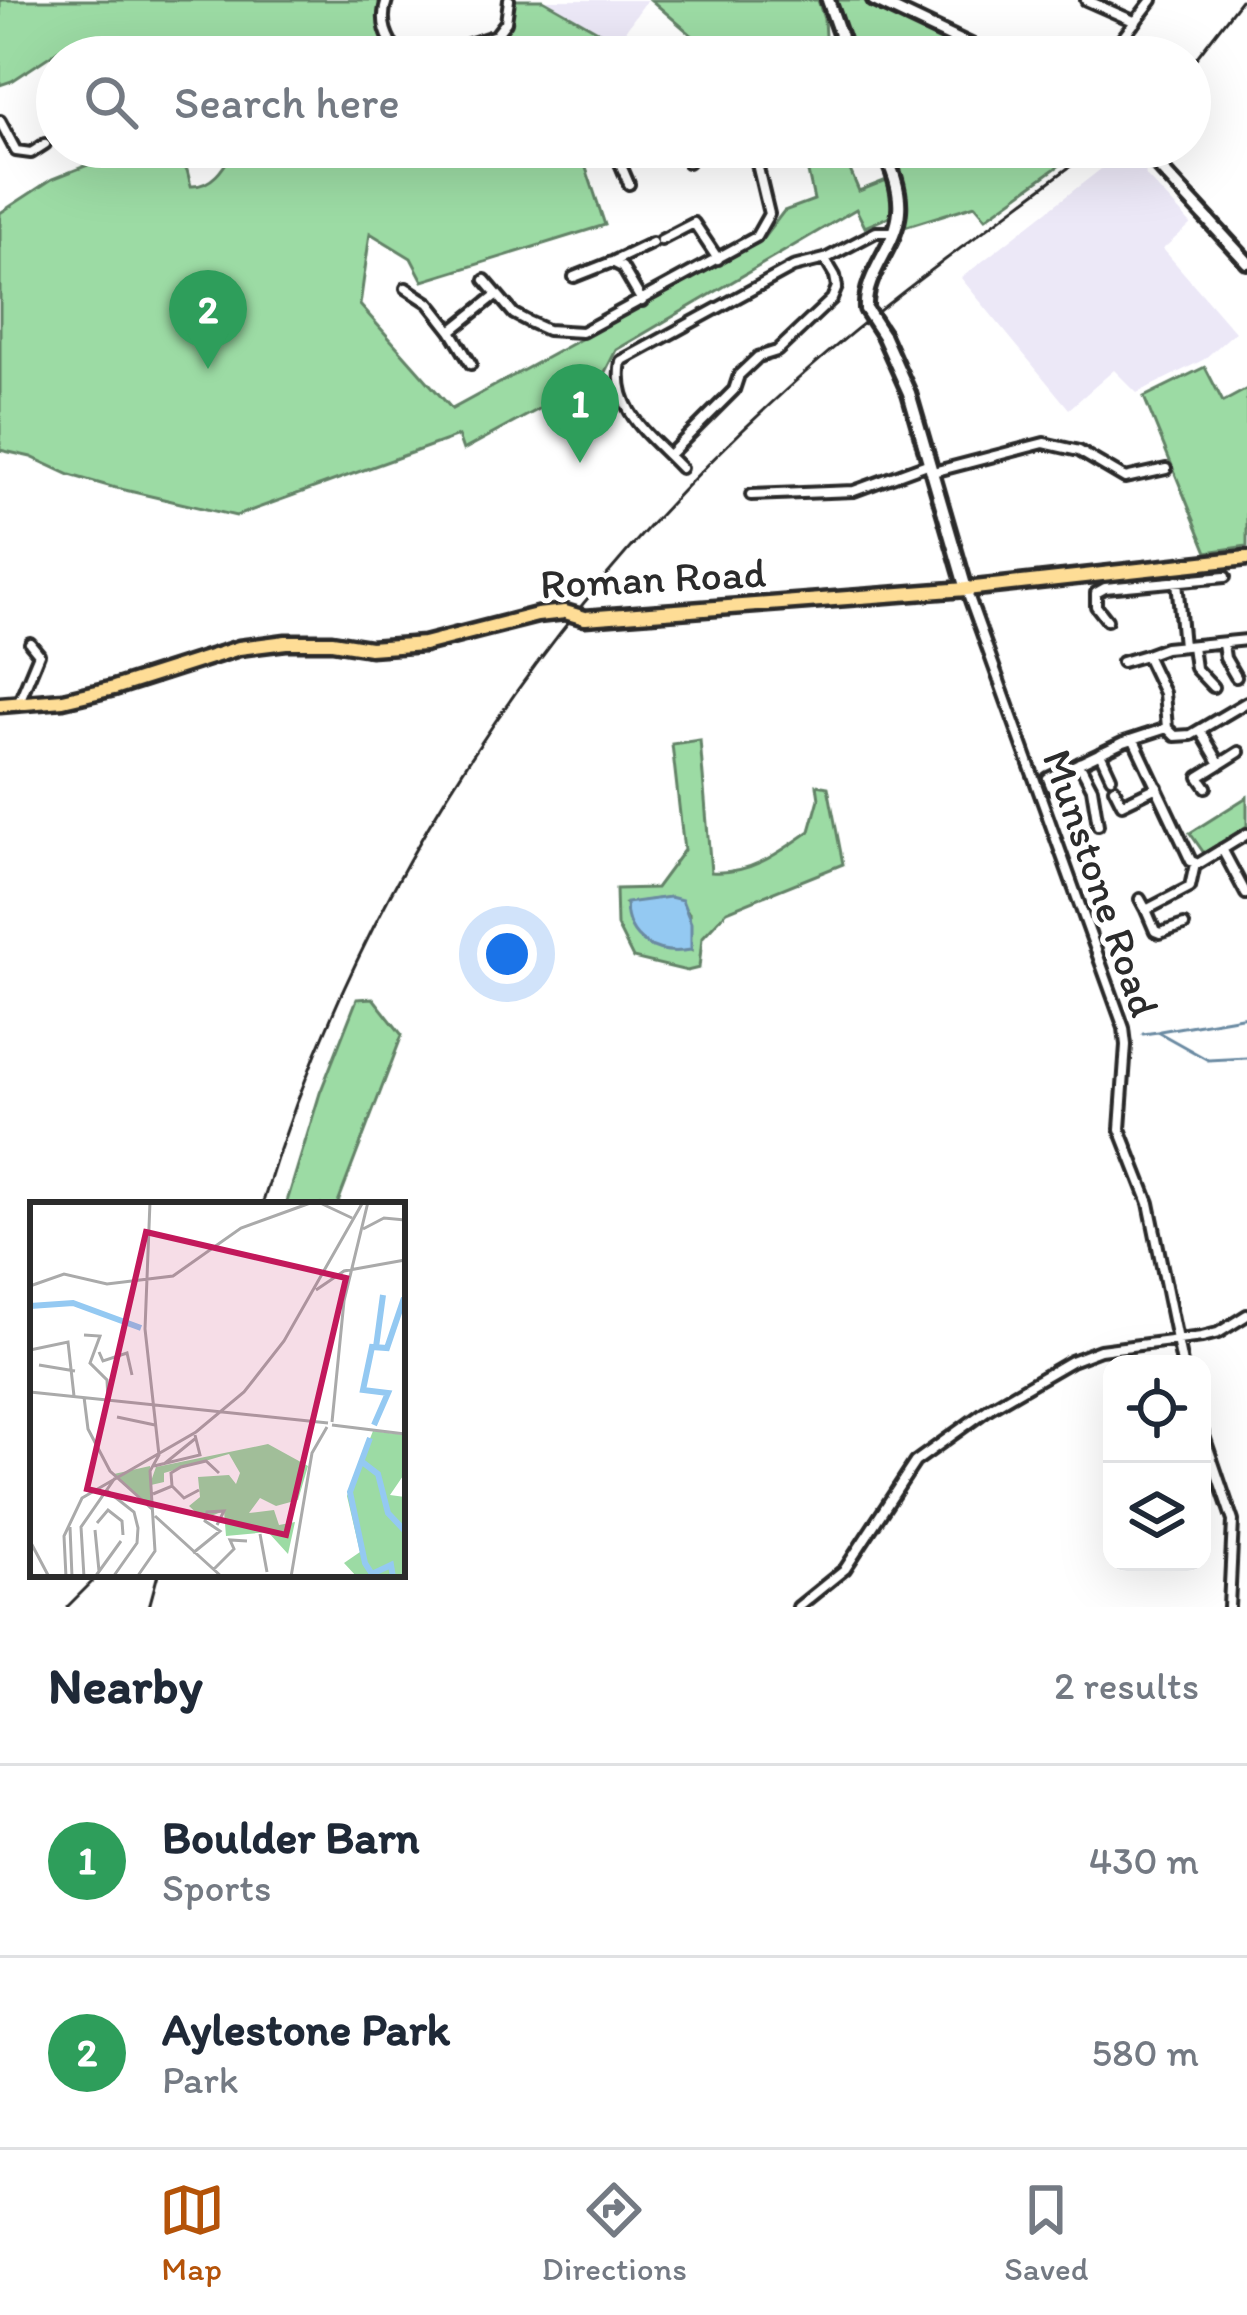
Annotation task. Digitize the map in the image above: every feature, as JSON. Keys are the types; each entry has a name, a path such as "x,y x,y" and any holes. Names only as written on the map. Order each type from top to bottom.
{"main road":[{"name":"Roman Road","path":"0,705 62,700 239,648 286,642 370,648 424,644 565,612 585,618 966,589 1246,558"}],"street":[{"path":"387,0 382,13 388,36"},
{"path":"493,36 506,22 509,0"},
{"path":"828,0 841,36"},
{"path":"874,0 950,36"},
{"path":"1086,0 1136,22"},
{"path":"1125,36 1152,0"},
{"path":"0,121 16,152 36,151"},
{"path":"622,168 629,184"},
{"path":"485,280 529,322 582,332 756,237 769,214 758,168"},
{"path":"889,168 899,210 871,281 866,309 883,334 909,393 966,589"},
{"path":"1160,168 1247,262"},
{"path":"574,277 694,223 718,259"},
{"path":"681,468 631,417 620,395 621,361 793,267 825,259 876,232 893,232"},
{"path":"669,455 734,390 739,375 758,357 777,351 832,299 835,275 825,259"},
{"path":"612,262 622,267 642,301"},
{"path":"406,288 429,303 471,364"},
{"path":"451,331 496,295"},
{"path":"751,495 837,494 1044,443 1079,451 1125,478 1166,470"},
{"path":"1246,558 1247,574"},
{"path":"1107,620 1096,606 1096,593 1105,588 1225,577"},
{"path":"1178,581 1195,668 1213,686"},
{"name":"Munstone Road","path":"966,589 1124,1028 1120,1129 1149,1203 1179,1355"},
{"path":"1121,662 1188,646 1247,640"},
{"path":"19,702 39,654 30,643"},
{"path":"1223,644 1236,677"},
{"path":"1145,655 1167,702 1167,728"},
{"path":"1048,779 1167,728 1183,737 1247,702"},
{"path":"1200,730 1220,764"},
{"path":"1129,741 1195,864 1190,887 1146,910"},
{"path":"1206,787 1199,777 1239,752"},
{"path":"1100,753 1112,777"},
{"path":"1079,763 1092,788 1099,825"},
{"path":"1114,788 1122,804 1157,787"},
{"path":"1195,864 1247,834"},
{"path":"1222,849 1246,894"},
{"path":"1140,898 1155,931 1184,925"},
{"path":"798,1607 839,1577 908,1470 929,1450 1010,1396 1100,1350 1218,1333 1247,1315"},
{"path":"1211,1457 1232,1521 1229,1607"}],"shaded area":[{"path":"543,0 647,0 621,36 606,36"},
{"path":"1102,168 1145,168 1146,176 1191,224 1163,249 1235,332 1203,360 1137,393 1114,370 1069,409 961,278"}],"green space":[{"path":"0,0 378,0 392,36 36,36 36,65 0,85"},
{"path":"509,0 543,0 606,36 485,36 501,30"},
{"path":"651,0 818,0 824,19 825,36 693,36"},
{"path":"832,0 864,0 940,36 845,36"},
{"path":"80,168 185,168 191,186 222,168 586,168 605,225 423,281 411,258 370,233 360,305 452,409 761,241 784,211 814,200 806,168 849,168 859,191 889,179 895,214 865,227 856,209 616,350 604,374 463,450 458,436 236,516 112,487 0,450 0,213 52,179"},
{"path":"896,168 1056,168 986,218 975,205 904,227"},
{"path":"1205,367 1223,402 1247,389 1247,546 1207,552 1144,397"},
{"path":"700,740 711,872 752,866 810,831 819,799 817,785 828,787 843,864 727,911 702,938 699,968 687,971 633,958 617,926 616,889 656,888 684,850 672,744","holes":["670,897 689,913 691,950 626,904"]},
{"path":"1247,797 1247,826 1204,853 1190,833"},
{"path":"373,998 402,1035 338,1202 287,1202 320,1093 357,999"}],"water":[{"path":"670,897 682,900 691,923 691,950 655,948 631,928 626,903"}],"waterway":[{"path":"1160,1031 1247,1016"},
{"path":"1143,1034 1158,1032 1208,1060 1247,1058"}],"railway":[{"path":"1211,39 1241,0"},
{"path":"263,1202 302,1088 350,975 406,866 469,761 539,660 616,564 788,388 901,294 1068,168"},
{"path":"67,1607 97,1577"},
{"path":"149,1607 157,1577"}],"place":[{"name":"Aylestone Park","path":"208,369"},
{"name":"Boulder Barn","path":"580,463"}]}
